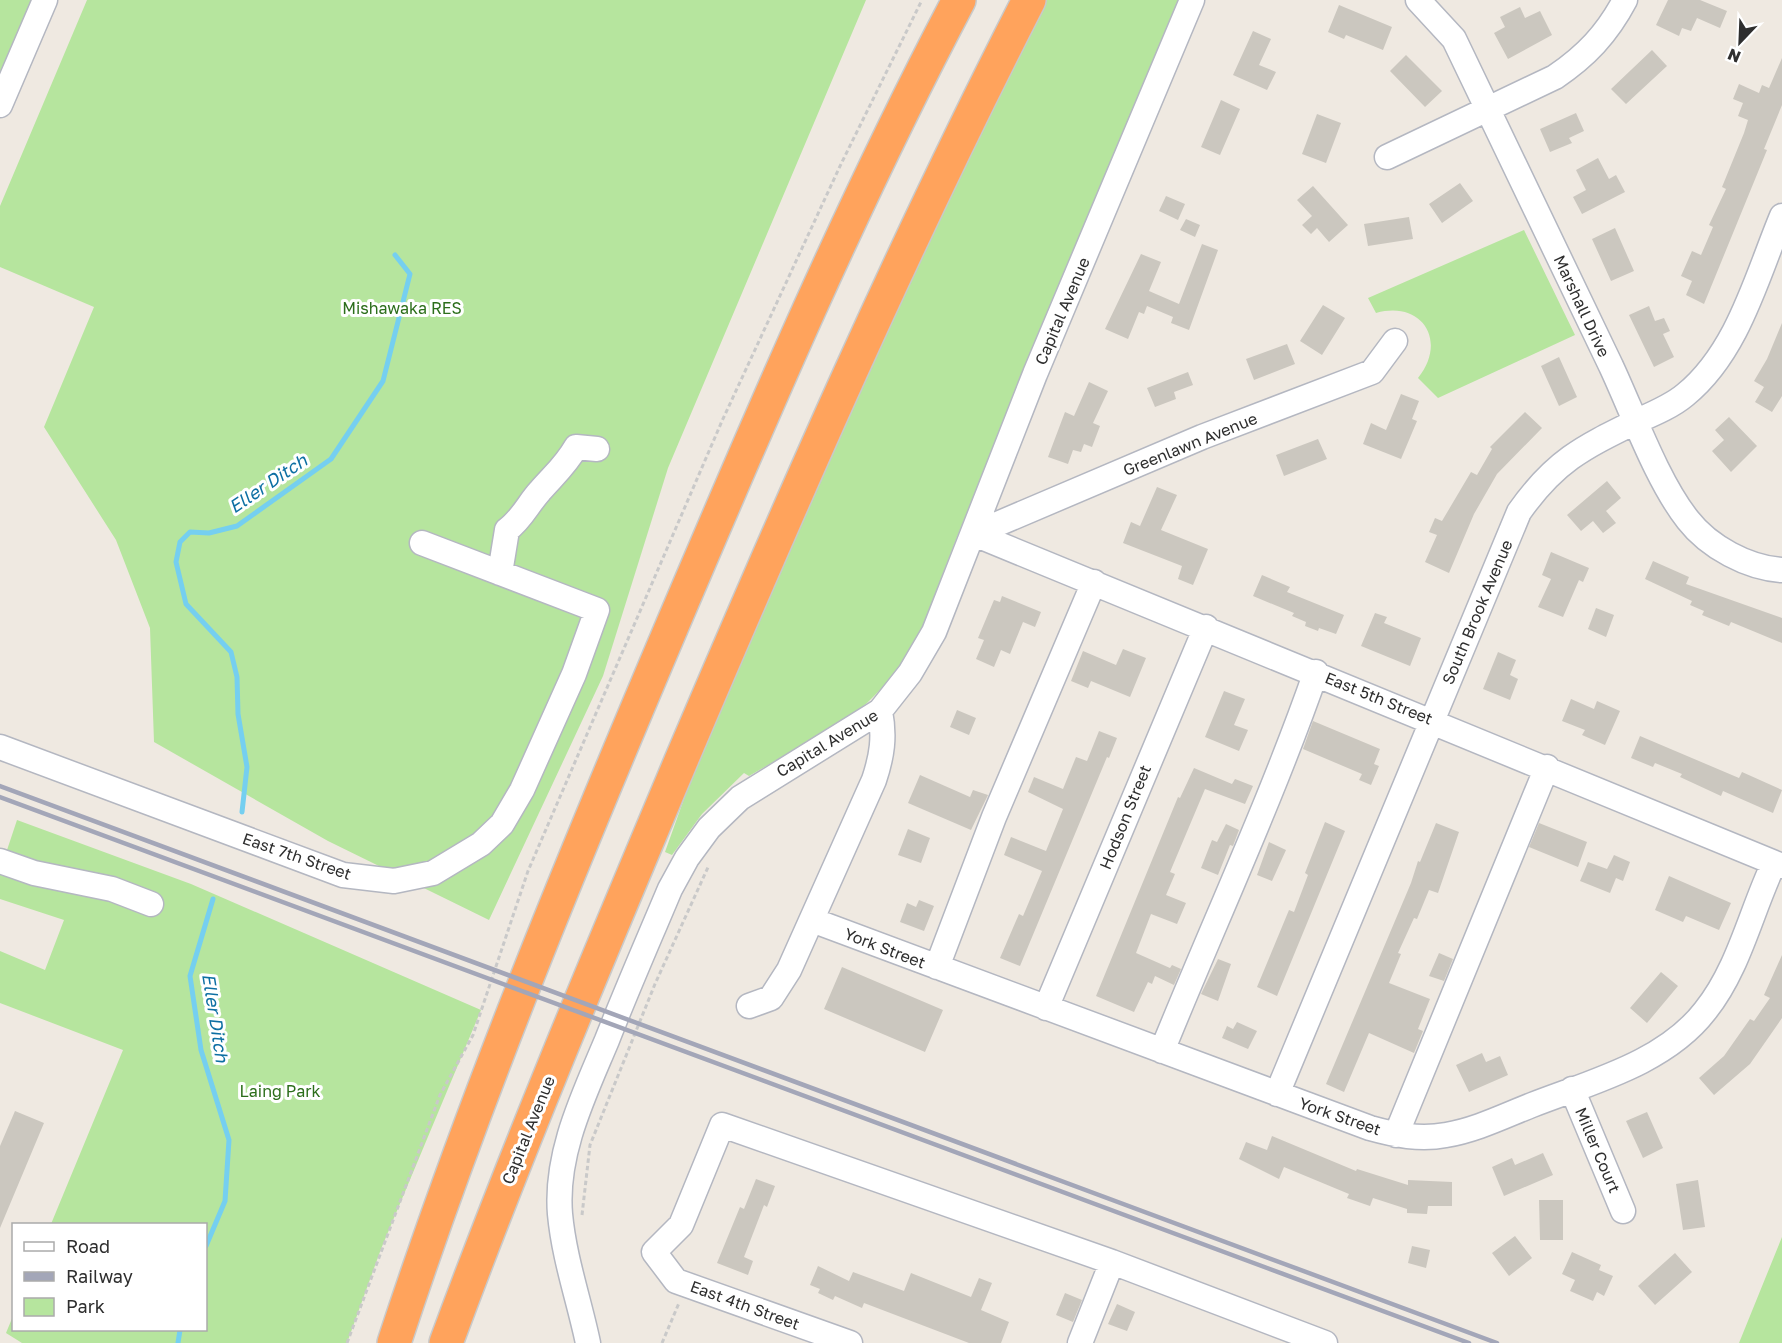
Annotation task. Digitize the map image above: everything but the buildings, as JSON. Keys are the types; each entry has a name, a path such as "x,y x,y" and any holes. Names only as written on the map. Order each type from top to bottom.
{"highway":[{"path":"394,1343 478,1100 574,858 824,274 959,0"},
{"name":"Capital Avenue","path":"446,1343 546,1083 797,487 945,165 1029,0"}],"street":[{"path":"0,105 45,0"},
{"name":"Capital Avenue","path":"588,1343 565,1248 560,1213 561,1177 569,1134 583,1097 670,889 687,858 709,828 740,798 880,711 910,673 933,632 974,534 1035,374 1192,0"},
{"name":"Marshall Drive","path":"1419,0 1454,39 1636,422 1672,494 1688,520 1704,537 1724,551 1746,561 1782,570"},
{"path":"1387,157 1555,77 1578,62 1599,42 1625,0"},
{"name":"South Brook Avenue","path":"1277,1094 1520,512 1539,484 1559,464 1685,396 1712,368 1740,317 1782,216"},
{"name":"Greenlawn Avenue","path":"974,534 1202,437 1372,372 1395,341"},
{"path":"422,543 500,573 507,530 518,522 538,492 566,464 576,447 597,449"},
{"name":"East 5th Street","path":"974,534 1433,720 1778,864"},
{"name":"East 7th Street","path":"0,747 343,875 394,881 433,873 481,844 502,824 522,790 574,674 597,610 500,573"},
{"path":"937,967 994,818 1094,582"},
{"name":"Hodson Street","path":"1046,1008 1206,627"},
{"path":"1162,1051 1196,966 1230,895 1316,672"},
{"path":"749,1006 771,998 789,970 812,920 874,780 883,754 884,730 880,711"},
{"path":"1396,1135 1547,767"},
{"path":"0,861 34,873 112,889 151,904"},
{"name":"York Street","path":"812,920 1277,1094 1396,1135 1421,1138 1469,1130 1643,1060 1671,1044 1705,1011 1721,989 1778,864"},
{"name":"Miller Court","path":"1572,1089 1623,1211"},
{"name":"East 4th Street","path":"850,1343 676,1281 654,1252 681,1225 722,1125 1112,1262"},
{"path":"1080,1343 1112,1262 1325,1343"}],"path":[{"path":"347,1343 440,1095 473,1035 528,871 722,421 841,164 922,0"},
{"path":"581,1226 590,1145 655,984 709,864"},
{"path":"662,1343 682,1296"}],"green space":[{"path":"0,0 34,0 0,80"},
{"name":"Mishawaka RES","path":"87,0 866,0 668,468 603,676 489,920 328,841 154,742 150,628 116,540 44,427 94,307 0,267 0,206"},
{"path":"1044,0 1178,0 957,537 920,633 891,679 867,703 846,720 749,776 744,773 702,814 672,855 665,852 713,718 856,386"},
{"path":"1524,230 1575,335 1438,398 1418,378 1427,364 1431,350 1426,327 1406,312 1376,313 1368,298"},
{"name":"Laing Park","path":"17,820 191,884 481,1010 381,1249 347,1343 22,1343 6,1333 12,1318 12,1331 207,1331 207,1223 51,1223 123,1050 0,1003 0,951 45,970 64,920 0,899 0,871"},
{"path":"1782,1237 1782,1343 1739,1343"}],"waterway":[{"name":"Eller Ditch","path":"242,812 247,767 238,714 237,677 231,652 186,604 176,562 180,542 190,532 209,533 237,526 331,459 383,381 410,274 395,255"},
{"name":"Eller Ditch","path":"207,1244 225,1201 229,1140 201,1050 190,976 213,899"},
{"name":"Eller Ditch","path":"178,1343 180,1331"}],"railway":[{"path":"0,786 1497,1343"},
{"path":"0,797 1469,1343"}]}
